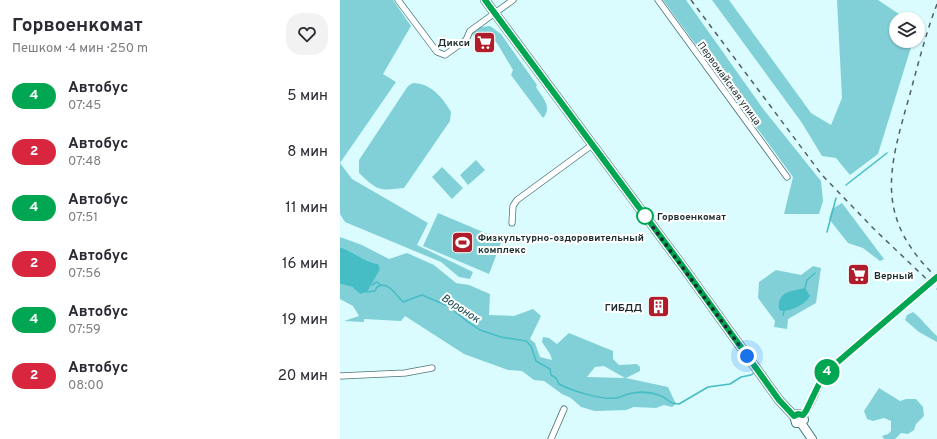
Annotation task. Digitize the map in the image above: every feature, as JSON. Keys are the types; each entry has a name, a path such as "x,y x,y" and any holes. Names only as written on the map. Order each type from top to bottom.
{"main road":[{"path":"485,0 779,400 799,418 812,439"}],"street":[{"path":"398,0 437,52 444,55 466,40 470,31 513,0"},
{"name":"Первомайская улица","path":"658,0 787,177"},
{"path":"512,223 513,206 517,200 592,145"},
{"path":"799,418 810,406 821,380 828,370 937,277"},
{"path":"340,376 373,373 395,374 432,368"},
{"path":"551,439 564,409"}],"shaded area":[{"path":"340,0 393,0 411,26 383,74 396,82 340,163"},
{"path":"663,0 686,0 764,110 821,181 823,201 819,214 784,214 793,177"},
{"path":"712,0 729,0 811,113 831,125 842,98 837,0 878,0 896,12 889,12 889,48 911,48 878,154 850,175 836,158 822,156 802,123"},
{"path":"490,26 501,34 537,85 536,87 547,106 546,114 543,118 511,75 513,70 497,43 483,32 475,38 472,33 481,27"},
{"path":"413,83 431,88 436,92 451,112 450,121 404,188 379,188 359,173 359,160 408,86"},
{"path":"476,160 485,170 468,185 460,175"},
{"path":"340,163 352,179 428,223 417,245 473,272 470,279 459,277 441,262 345,222 340,214"},
{"path":"442,167 463,188 452,199 432,177"},
{"path":"842,203 884,259 880,261 863,248 848,243 829,219 832,209"},
{"name":"Физкультурно-оздоровительный комплекс","path":"438,213 502,240 489,274 423,246"},
{"path":"340,237 362,245 389,259 407,253 434,265 456,283 469,285 490,294 489,315 514,316 533,309 541,316 530,339 535,343 540,357 552,360 542,342 543,337 549,338 557,344 569,333 613,351 613,359 619,365 637,364 640,367 640,371 626,378 668,387 676,404 672,407 664,405 656,408 634,407 626,410 595,411 581,407 571,398 562,394 544,381 534,380 522,371 508,370 464,354 405,316 401,321 364,319 364,322 344,321 359,316 353,306 340,299 340,284 352,287 360,294 378,264 368,261 340,247","holes":["604,366 625,378 587,377 595,367"]},
{"path":"340,247 368,261 378,264 380,269 367,292 360,294 352,287 340,284"},
{"path":"813,266 821,268 816,303 788,319 787,329 774,327 775,321 758,298 759,282 776,270 801,275"},
{"path":"805,288 810,296 805,302 789,310 781,311 779,309 780,299 783,295 791,291"},
{"path":"913,312 937,336 937,342 919,332 905,320 907,315"},
{"path":"879,388 900,401 906,399 916,399 923,407 924,416 916,424 914,430 908,434 901,433 895,439 884,439 882,436 891,431 891,421 884,418 873,421 867,419 864,411"}],"waterway":[{"name":"Воронок","path":"846,185 887,153"},
{"name":"Воронок","path":"827,232 836,198"},
{"name":"Воронок","path":"805,288 807,280 815,273"},
{"name":"Воронок","path":"372,285 377,282 381,285"},
{"name":"Воронок","path":"367,292 375,291 377,287 381,285 385,286 392,290 403,302 422,295 448,306 480,330 501,337 526,341 531,346 536,361 550,369 551,375 556,378 559,384 579,392 603,398 619,398 628,394 646,392 662,397 672,403 679,404 708,387 730,384 741,377 751,375 755,372"},
{"name":"Воронок","path":"783,315 784,311"}],"railway":[{"path":"691,0 822,175 874,229 937,289"},
{"path":"937,4 922,49 902,122 892,170 892,192 895,213 903,234 917,256 937,278"}],"bus line":[{"name":"4","path":"485,0 684,268 779,400 794,416 798,414 803,415 810,406 824,375 833,366 937,277"}],"place":[{"name":"Дикси","path":"485,42"},
{"name":"Горвоенкомат","path":"645,216"},
{"name":"Физкультурно-оздоровительный комплекс","path":"463,243"},
{"name":"Верный","path":"859,275"},
{"name":"ГИБДД","path":"658,307"}],"route":[{"path":"645,216 747,356"}]}
